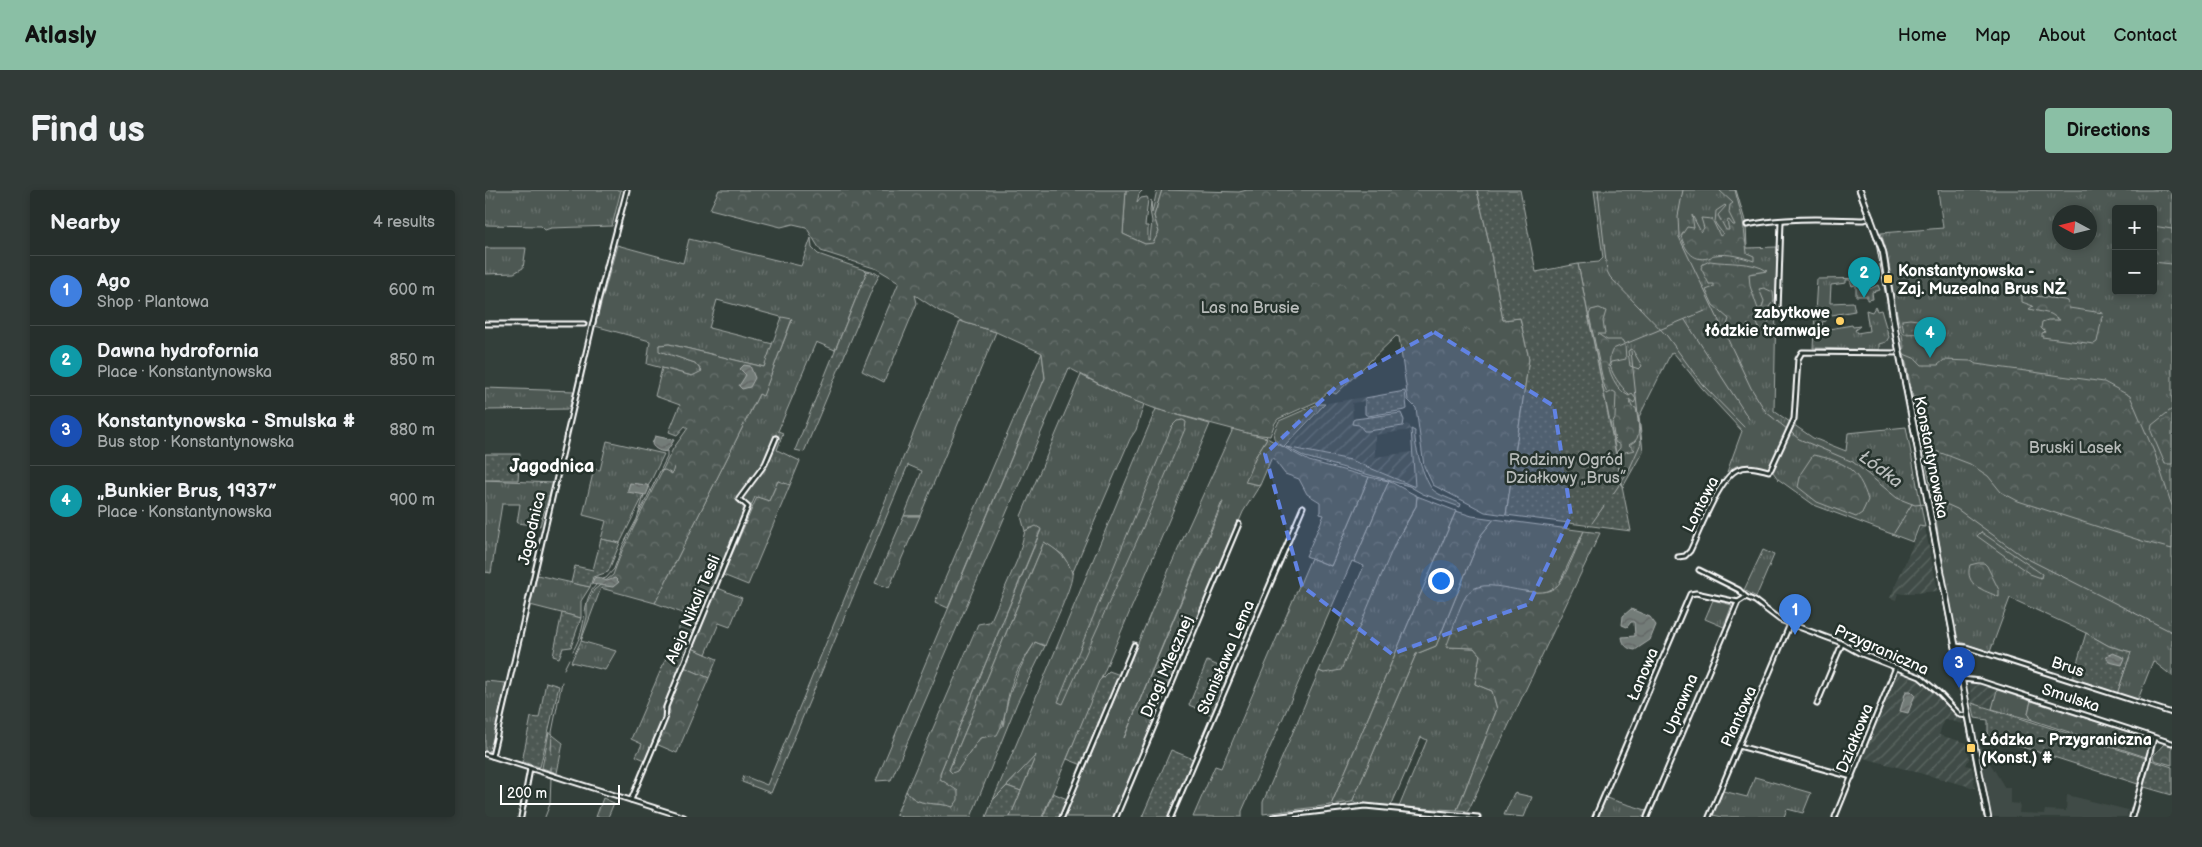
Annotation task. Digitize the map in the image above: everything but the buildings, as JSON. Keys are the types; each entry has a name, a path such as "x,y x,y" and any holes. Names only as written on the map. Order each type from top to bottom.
{"main road":[{"name":"Konstantynowska","path":"1860,190 1872,218 1885,260 1900,353 1988,817"}],"street":[{"name":"Jagodnica","path":"491,756 594,316 627,190"},
{"path":"1747,225 1781,221 1820,219 1864,220 1872,218"},
{"path":"1778,311 1781,221"},
{"path":"485,324 584,324"},
{"name":"Lontowa","path":"1678,557 1685,556 1690,551 1728,477 1739,469 1747,467 1769,471 1792,426 1795,412 1798,357 1802,352 1900,353"},
{"name":"Aleja Nikoli Tesli","path":"631,800 665,719 666,707 670,696 748,507 739,499 765,464 776,438"},
{"name":"Stanisława Lema","path":"1171,817 1303,507"},
{"name":"Drogi Mlecznej","path":"1116,817 1239,524"},
{"name":"Przygraniczna","path":"1699,570 1739,590 1745,597 1752,599 1780,620 1842,644 1928,682 1960,715 1969,716"},
{"name":"Łanowa","path":"1595,817 1691,593 1738,602"},
{"path":"1738,602 1745,597"},
{"name":"Uprawna","path":"1647,817 1738,602"},
{"name":"Plantowa","path":"1709,817 1790,624"},
{"path":"1817,704 1842,644"},
{"path":"1062,817 1134,645"},
{"name":"Brus","path":"1955,646 1962,646 2172,713"},
{"name":"Działkowa","path":"1835,817 1896,667"},
{"name":"Smulska","path":"1962,679 1988,683 2172,743"},
{"path":"2132,817 2154,738"},
{"path":"1739,746 1852,777"},
{"path":"485,754 684,817"},
{"path":"521,817 530,768"},
{"path":"1273,817 1365,806 1478,817"}],"highlighted area":[{"path":"1434,332 1554,406 1571,515 1529,604 1392,654 1302,586 1265,454 1338,385"}],"shaded area":[{"path":"1887,300 1897,357 1892,351 1879,348 1879,344 1887,341 1890,336 1884,301"},
{"path":"1365,397 1365,401 1352,403 1353,424 1359,426 1364,431 1403,427 1406,424 1410,426 1410,430 1375,435 1375,457 1412,452 1415,487 1351,460 1286,447 1328,403"},
{"path":"1921,526 1925,528 1938,591 1898,593 1896,600 1890,598"},
{"path":"1899,671 1927,684 1947,702 1945,706 1948,710 1962,719 1963,724 1944,719 1939,735 1967,743 1969,759 1966,765 1972,767 1975,788 1864,758"},
{"path":"1971,682 1997,690 1992,709 1972,703 1969,684"},
{"path":"1978,743 2005,788 2010,788 2010,803 2020,804 2019,813 2044,814 2045,810 2066,811 2067,795 2128,810 2127,817 1992,817"}],"green space":[{"path":"485,190 621,190 612,226 551,228 545,230 541,226 485,225"},
{"name":"Las na Brusie","path":"719,190 1126,190 1123,234 1145,244 1153,243 1159,232 1154,216 1162,190 1239,192 1247,190 1477,190 1503,320 1520,318 1529,359 1506,515 1485,512 1433,485 1424,466 1416,408 1408,400 1399,337 1396,336 1336,394 1329,391 1318,401 1278,419 1270,436 1251,434 1156,409 1122,396 1069,368 891,780 876,781 1045,378 1042,353 996,332 966,323 939,311 915,295 917,303 884,382 862,371 899,282 877,269 821,251 806,227 793,224 781,227 710,209"},
{"path":"1126,190 1143,190 1139,194 1137,203 1141,198 1147,197 1148,199 1145,226 1148,226 1148,240 1150,239 1152,221 1150,211 1151,200 1152,213 1157,190 1162,190 1154,216 1159,232 1153,244 1145,244 1123,234"},
{"name":"Rodzinny Ogród Działkowy „Brus”","path":"1477,190 1520,190 1536,272 1578,264 1631,531 1506,515 1529,359 1520,318 1503,320"},
{"path":"1594,190 1736,190 1746,224 1747,248 1777,247 1774,411 1813,438 1846,451 1848,433 1906,427 1925,527 1919,526 1913,542 1814,505 1778,479 1773,472 1745,465 1736,466 1727,472 1742,431 1702,388 1673,352 1639,417 1643,451 1623,487 1578,264 1599,262 1603,258"},
{"path":"1719,190 1735,190 1743,221 1747,253 1754,256 1754,261 1725,255 1715,255 1702,259 1693,256 1685,245 1681,236 1687,227 1694,228 1692,215 1701,232 1704,228 1701,218 1712,219 1720,236 1723,234 1715,223 1716,211 1725,205 1718,215 1726,230 1729,230 1727,221 1729,220 1735,225 1729,213 1730,205 1733,203"},
{"path":"1938,190 2172,190 2172,676 2153,661 2137,702 2117,694 2131,652 2109,646 2086,633 2010,598 1990,652 1957,641 1933,499 1903,349 1887,254 1881,233 1943,228"},
{"path":"2157,227 2172,229 2172,264 2157,262"},
{"path":"811,238 812,248 818,254 867,271 835,350 816,342 778,431 783,433 777,450 800,461 790,485 778,481 769,501 755,497 662,709 663,718 645,760 636,756 642,744 631,739 685,614 655,603 759,394 763,395 792,320 717,300 709,328 773,344 764,367 669,344 659,345 660,351 695,363 702,372 692,376 647,364 650,341 595,326 617,245 683,263 689,239 801,266"},
{"path":"485,248 526,248 523,268 514,273 485,274"},
{"path":"1710,261 1748,264 1767,271 1749,274 1750,286 1758,309 1762,308 1764,301 1759,289 1764,288 1773,292 1774,301 1768,310 1769,322 1763,320 1757,323 1760,331 1758,336 1748,324 1744,334 1730,332 1727,325 1729,319 1713,305 1706,290 1714,287 1714,284 1709,284 1701,268 1703,264"},
{"path":"867,271 880,274 804,452 795,450"},
{"path":"1878,278 1872,281 1869,279 1868,281 1870,289 1878,285 1880,290 1872,292 1873,299 1867,300 1867,296 1856,296 1856,281 1855,285 1852,286 1850,280 1846,280 1846,283 1831,285 1830,303 1853,302 1855,311 1826,316 1826,321 1822,322 1823,330 1852,325 1853,327 1860,326 1855,330 1857,333 1869,331 1866,310 1872,312 1875,307 1877,311 1881,310 1889,337 1886,342 1879,344 1879,350 1813,348 1817,279"},
{"path":"2022,294 2064,300 2068,301 2069,308 2103,313 2097,342 2094,344 2042,337 2042,333 2045,332 2041,328 2042,322 2060,320 2051,314 2029,309 2033,306 2022,302"},
{"path":"1599,308 1606,311 1603,321 1605,334 1598,334 1607,340 1622,340 1625,345 1626,359 1611,362 1608,366 1611,375 1621,390 1629,396 1632,394 1636,399 1634,403 1629,399 1632,407 1636,408 1638,420 1639,430 1637,438 1629,445 1635,450 1625,452 1619,463 1617,451 1620,445 1615,442 1612,423 1615,418 1616,393 1613,391 1607,394 1589,315 1591,310"},
{"path":"782,317 792,319 763,396 759,394 655,603 601,588 581,641 587,617 587,603 594,590 613,575 622,551 673,449 688,428 685,426 677,435 669,432 680,405 655,396 662,368 692,376 702,371 695,363 659,351 659,345 669,344 764,367"},
{"path":"1902,320 1925,321 1929,333 1904,334"},
{"path":"960,321 996,332 920,516 904,516 922,471 908,465 771,793 742,782 744,776 767,785"},
{"path":"1632,349 1642,366 1639,369 1630,366 1628,351"},
{"path":"1042,353 1045,378 948,608 935,602"},
{"name":"Bruski Lasek","path":"1904,354 1916,359 1922,365 1938,365 1944,360 1971,361 1976,364 2104,382 2130,396 2155,454 2172,506 2172,549 2018,501 2001,492 1988,476 1970,464 1923,446"},
{"path":"1081,375 1122,396 1144,404 1136,430 1130,439 1072,574 1063,555 1044,542 949,770 957,771 980,738 1003,726 1010,692 1023,662 1035,642 1045,646 1017,703 971,817 902,817 896,815 906,791 916,800 953,807 948,785 940,779 940,773 1041,530 1030,528 1025,531 1021,516"},
{"path":"485,388 574,391 569,409 485,410"},
{"path":"1405,391 1407,409 1368,416 1365,414 1365,398"},
{"path":"1318,404 1325,404 1284,447 1274,439 1279,421"},
{"path":"1156,409 1210,424 1042,817 1010,817 1035,757 993,800"},
{"path":"2172,409 2172,464 2165,464 2151,431 2152,425"},
{"path":"1401,413 1404,420 1403,426 1364,431 1359,425 1352,424 1355,419"},
{"path":"1183,420 1186,422 1185,429 1144,525 1063,704 1058,702 1172,426 1177,421"},
{"path":"1233,429 1267,438 1256,456 1246,482 1260,485 1243,512 1113,817 1065,817 1170,567","holes":["1222,502 1223,502 1124,738"]},
{"path":"1411,429 1415,431 1417,452 1432,489 1438,494 1461,504 1460,507 1423,494 1409,486 1305,457 1286,447 1351,460 1415,487"},
{"path":"1267,438 1309,461 1369,477 1331,566 1306,556 1324,515 1320,514 1320,502 1307,494 1299,479 1285,474 1272,457 1260,485 1245,482 1256,456"},
{"path":"607,441 664,454 620,543 601,539 606,521 583,515 594,469 600,470"},
{"path":"485,454 520,454 518,480 485,480"},
{"path":"1813,455 1842,464 1855,474 1868,500 1862,513 1856,517 1817,502 1798,487 1801,473"},
{"path":"1369,477 1389,481 1242,811 1242,817 1193,817 1215,766 1221,768 1311,558 1331,566"},
{"path":"485,480 553,483 540,526 517,523 520,504 502,504 491,573 485,572"},
{"path":"778,481 790,485 748,585 723,575 757,497 769,501"},
{"path":"1389,481 1417,496 1416,506 1396,541 1341,670 1324,673 1319,671 1364,566 1354,562"},
{"path":"1417,496 1456,511 1331,805 1263,814 1263,802 1319,671 1324,673 1416,506"},
{"path":"1456,511 1472,516 1494,519 1481,535 1436,646 1416,654 1352,802 1331,805"},
{"path":"904,516 920,516 889,588 875,583"},
{"path":"1494,519 1584,531 1558,586 1544,593 1523,591 1447,647 1474,648 1480,655 1475,684 1492,691 1497,709 1457,810 1399,807 1427,740 1421,737 1391,806 1352,802 1416,654 1436,646 1481,535"},
{"path":"1036,526 1041,529 940,773 940,779 958,791 958,800 953,807 916,800 906,791 978,624 989,622 992,618 1018,558 1025,531"},
{"path":"1584,531 1600,533 1468,811 1457,810 1497,709 1492,691 1475,684 1480,655 1474,648 1446,647 1463,602 1466,596 1474,589 1484,586 1536,592 1548,591 1557,586 1568,568"},
{"path":"1981,532 2042,574 2041,578 2030,574 1977,536"},
{"path":"601,539 620,543 608,572 593,577 590,587 571,583 575,566 593,570"},
{"path":"1044,542 1061,554 1068,563 1072,573 1066,597 1045,646 1035,642 1017,672 1010,689 1002,723 997,735 980,738 957,771 952,773 949,770"},
{"path":"1763,550 1774,555 1756,597 1744,590"},
{"path":"1984,563 1987,566 1999,590 1999,597 1973,583 1969,572 1970,565"},
{"path":"537,575 590,587 581,601 581,618 530,605"},
{"path":"718,588 742,598 730,627 719,623 706,654 692,648"},
{"path":"1713,600 1732,605 1724,627 1705,619"},
{"path":"562,613 581,618 571,647 563,648 559,658 553,656"},
{"path":"2086,633 2109,646 2131,652 2117,694 2072,680"},
{"path":"581,641 616,651 605,670 571,662"},
{"path":"692,648 717,659 709,678 684,667"},
{"path":"1207,661 1230,671 1212,715 1189,705"},
{"path":"684,667 709,678 677,753 656,744 670,712 668,705"},
{"path":"1109,671 1120,675 1082,765 1067,759 1099,681"},
{"path":"485,681 506,683 491,750 487,752 485,751"},
{"path":"546,682 559,686 540,767 522,762 531,717 539,718"},
{"path":"1997,690 2031,701 2028,713 2032,720 1992,709"},
{"path":"2031,701 2147,738 2151,740 2146,757 2032,720 2028,713"},
{"path":"1972,703 2146,758 2138,784 1988,736 1988,720 1975,718"},
{"path":"549,732 563,743 557,773 542,768"},
{"path":"2164,744 2172,746 2172,765 2154,760 2153,756"},
{"path":"1171,750 1193,759 1175,802 1172,803 1173,805 1168,817 1142,817"},
{"path":"1036,755 1021,791 1007,786"},
{"path":"2148,759 2172,767 2172,795 2141,786 2147,773 2145,769"},
{"path":"1755,777 1811,793 1803,813 1787,809 1784,817 1722,817 1713,815 1723,791 1747,797"},
{"path":"1007,786 1021,791 1010,817 986,817 993,800"},
{"path":"1053,793 1067,799 1060,817 1043,817"},
{"path":"1514,793 1532,797 1524,817 1504,815"},
{"path":"603,798 614,803 608,817 596,817"},
{"path":"1606,798 1646,810 1644,817 1598,817"}],"water":[{"path":"744,365 750,366 755,378 750,387 742,389 739,386 746,375 740,369"},
{"path":"655,436 674,440 667,451 661,451 652,444"},
{"path":"630,483 647,485 649,488 646,495 627,492"},
{"path":"597,577 607,581 615,578 619,582 613,587 592,584 594,578"},
{"path":"1631,609 1650,617 1656,625 1650,640 1635,650 1626,646 1622,637 1635,636 1634,622 1631,622 1627,627 1622,625 1623,616"},
{"path":"2113,653 2125,658 2122,665 2109,662 2106,656"},
{"path":"1906,691 1911,691 1915,695 1908,713 1900,711"}],"waterway":[{"path":"1598,190 1607,271 1610,277 1667,336 1702,384 1744,427"},
{"name":"Łódka","path":"1683,190 1678,216 1679,237 1751,388 1766,412 1799,439 1853,462 1897,498 1915,505 1925,504"},
{"path":"1629,395 1613,374 1610,362 1610,355 1613,349 1705,311"},
{"path":"1685,320 1749,419"},
{"path":"1613,494 1629,470 1641,443 1631,351"},
{"path":"639,514 667,457 667,451"},
{"path":"660,471 665,470 672,474 674,467"},
{"path":"603,579 614,569 623,545 637,519 644,496"},
{"name":"Łódka","path":"1929,503 1948,505 1957,509 2022,556 2172,632"},
{"path":"1894,533 1912,504"},
{"path":"1592,523 1604,506"},
{"path":"573,651 581,632 587,600 596,585"},
{"path":"564,669 569,659"},
{"path":"551,754 552,732 562,682"},
{"path":"551,766 551,772"},
{"path":"545,817 550,804 551,778"}],"tram line":[{"path":"1856,190 1876,243 1984,817"}],"place":[{"name":"Konstantynowska - Zaj. Muzealna Brus NŻ","path":"1888,279"},
{"name":"Dawna hydrofornia","path":"1864,298"},
{"name":"zabytkowe łódzkie tramwaje","path":"1840,321"},
{"name":"„Bunkier Brus, 1937”","path":"1930,358"},
{"name":"Ago","path":"1795,635"},
{"name":"Konstantynowska - Smulska #","path":"1959,688"},
{"name":"Łódzka - Przygraniczna (Konst.) #","path":"1971,748"}],"district":[{"name":"Jagodnica","path":"552,466"}]}
